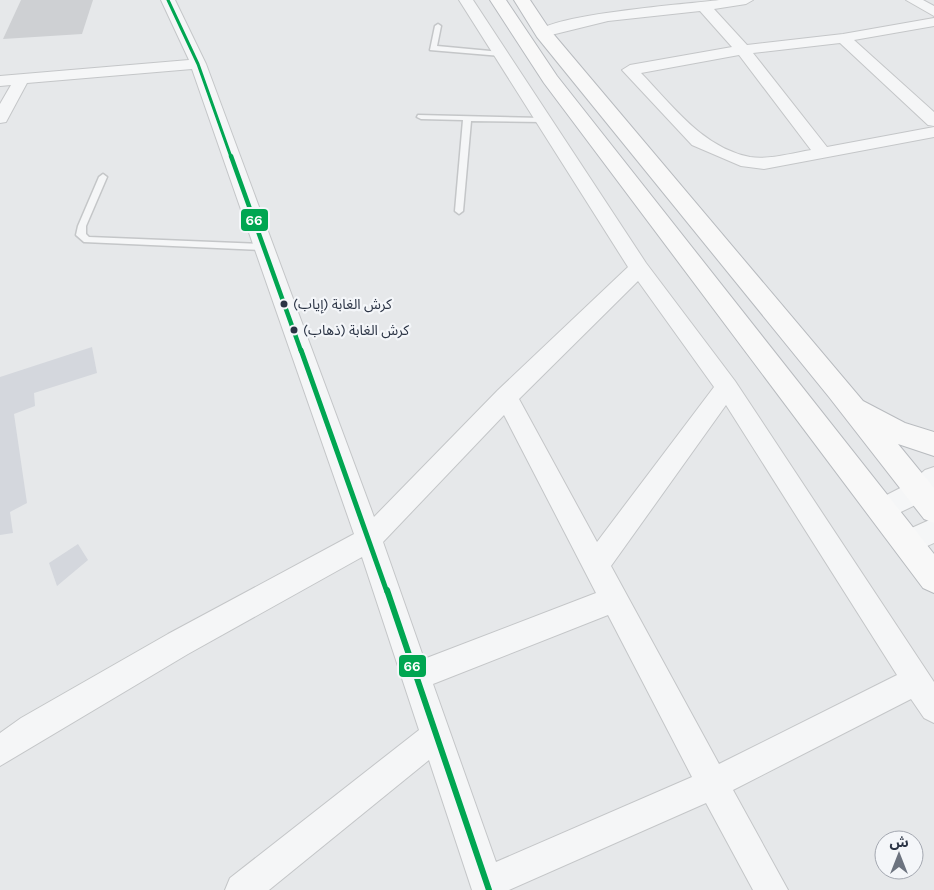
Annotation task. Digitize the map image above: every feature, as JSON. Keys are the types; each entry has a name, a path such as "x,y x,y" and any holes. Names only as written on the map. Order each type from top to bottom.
{"highway":[{"path":"498,0 550,78 816,427 934,578"},
{"path":"522,0 543,33 838,389 926,485 934,510"},
{"path":"838,389 854,405 874,420 896,432 934,444"}],"street":[{"path":"168,0 198,64 369,539 488,886 712,784 916,681"},
{"path":"466,0 639,268 727,387 934,708"},
{"path":"543,33 585,21 616,15 705,8 746,0"},
{"path":"913,0 934,12"},
{"path":"705,8 743,50 824,153"},
{"path":"934,22 843,38 743,50 630,70 698,141 747,162 764,163 934,132"},
{"path":"843,38 934,121"},
{"path":"0,81 198,64"},
{"path":"0,118 22,79"},
{"path":"0,751 32,729 178,644 369,539 506,397 639,268"},
{"path":"597,563 727,387"},
{"path":"506,397 597,563 712,784 771,890"},
{"path":"882,510 926,485"},
{"path":"907,543 934,530"},
{"path":"416,676 615,599"},
{"path":"242,890 436,736"}],"lane":[{"path":"438,26 433,48 501,54"},
{"path":"421,117 544,120"},
{"path":"459,211 467,118"},
{"path":"103,177 82,226 80,235 87,240 264,247"}],"shaded area":[{"path":"92,347 97,373 34,393 35,406 14,414 27,503 10,512 13,533 0,535 0,377"},
{"path":"78,544 88,560 57,586 49,563"}],"building":[{"path":"21,0 93,0 82,34 3,39"}],"transit line":[{"name":"66","path":"168,0 198,64 369,539 489,890"}],"place":[{"name":"كرش الغابة (إياب)","path":"284,304"},
{"name":"كرش الغابة (ذهاب)","path":"294,330"}]}
